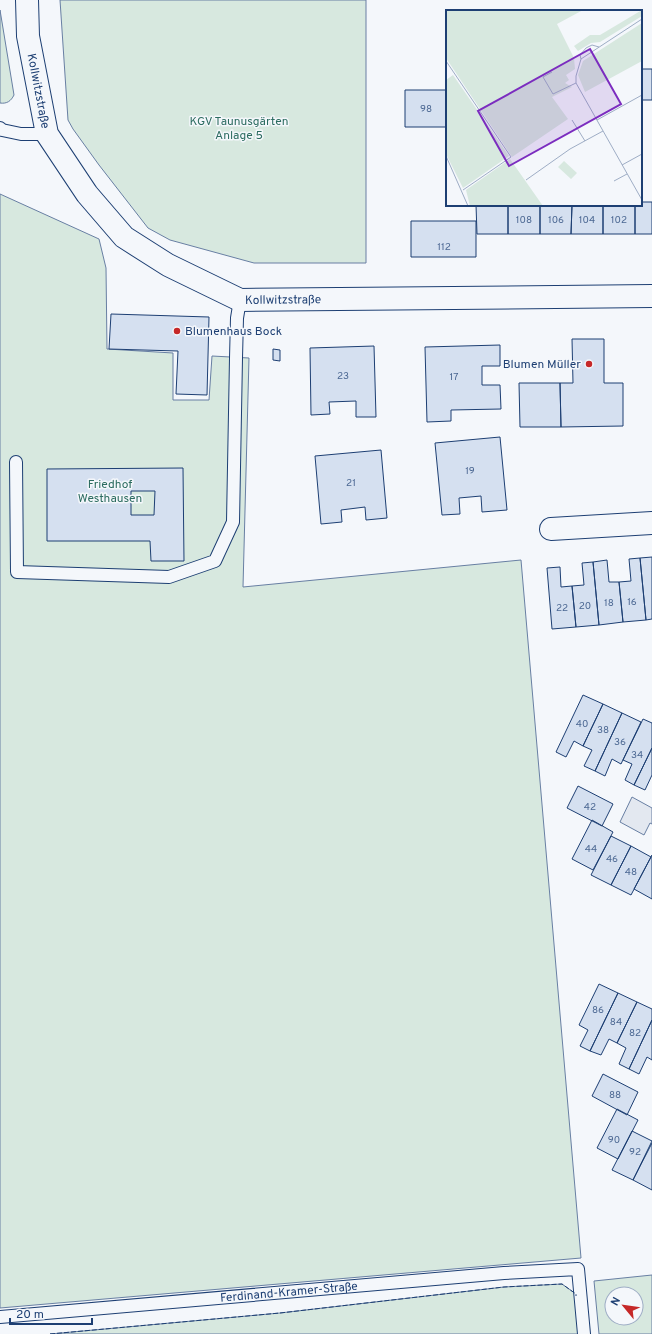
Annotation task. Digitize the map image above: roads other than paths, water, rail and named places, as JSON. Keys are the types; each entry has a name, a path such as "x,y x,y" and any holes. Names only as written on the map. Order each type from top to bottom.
{"street":[{"name":"Kollwitzstraße","path":"26,0 28,36 47,134 87,194 124,236 168,265 240,300 652,296"},
{"path":"551,528 652,523"}],"lane":[{"path":"0,128 2,130 21,134 47,134"},
{"path":"16,462 17,572 169,577 215,561 233,522 237,318 240,300"},
{"name":"Ferdinand-Kramer-Straße","path":"0,1317 504,1273 578,1269 584,1334"}],"place":[{"name":"Blumenhaus Bock","path":"177,331"},
{"name":"Blumen Müller","path":"589,364"}],"park label":[{"name":"KGV Taunusgärten Anlage 5","path":"239,128"},
{"name":"Friedhof Westhausen","path":"110,491"}]}
